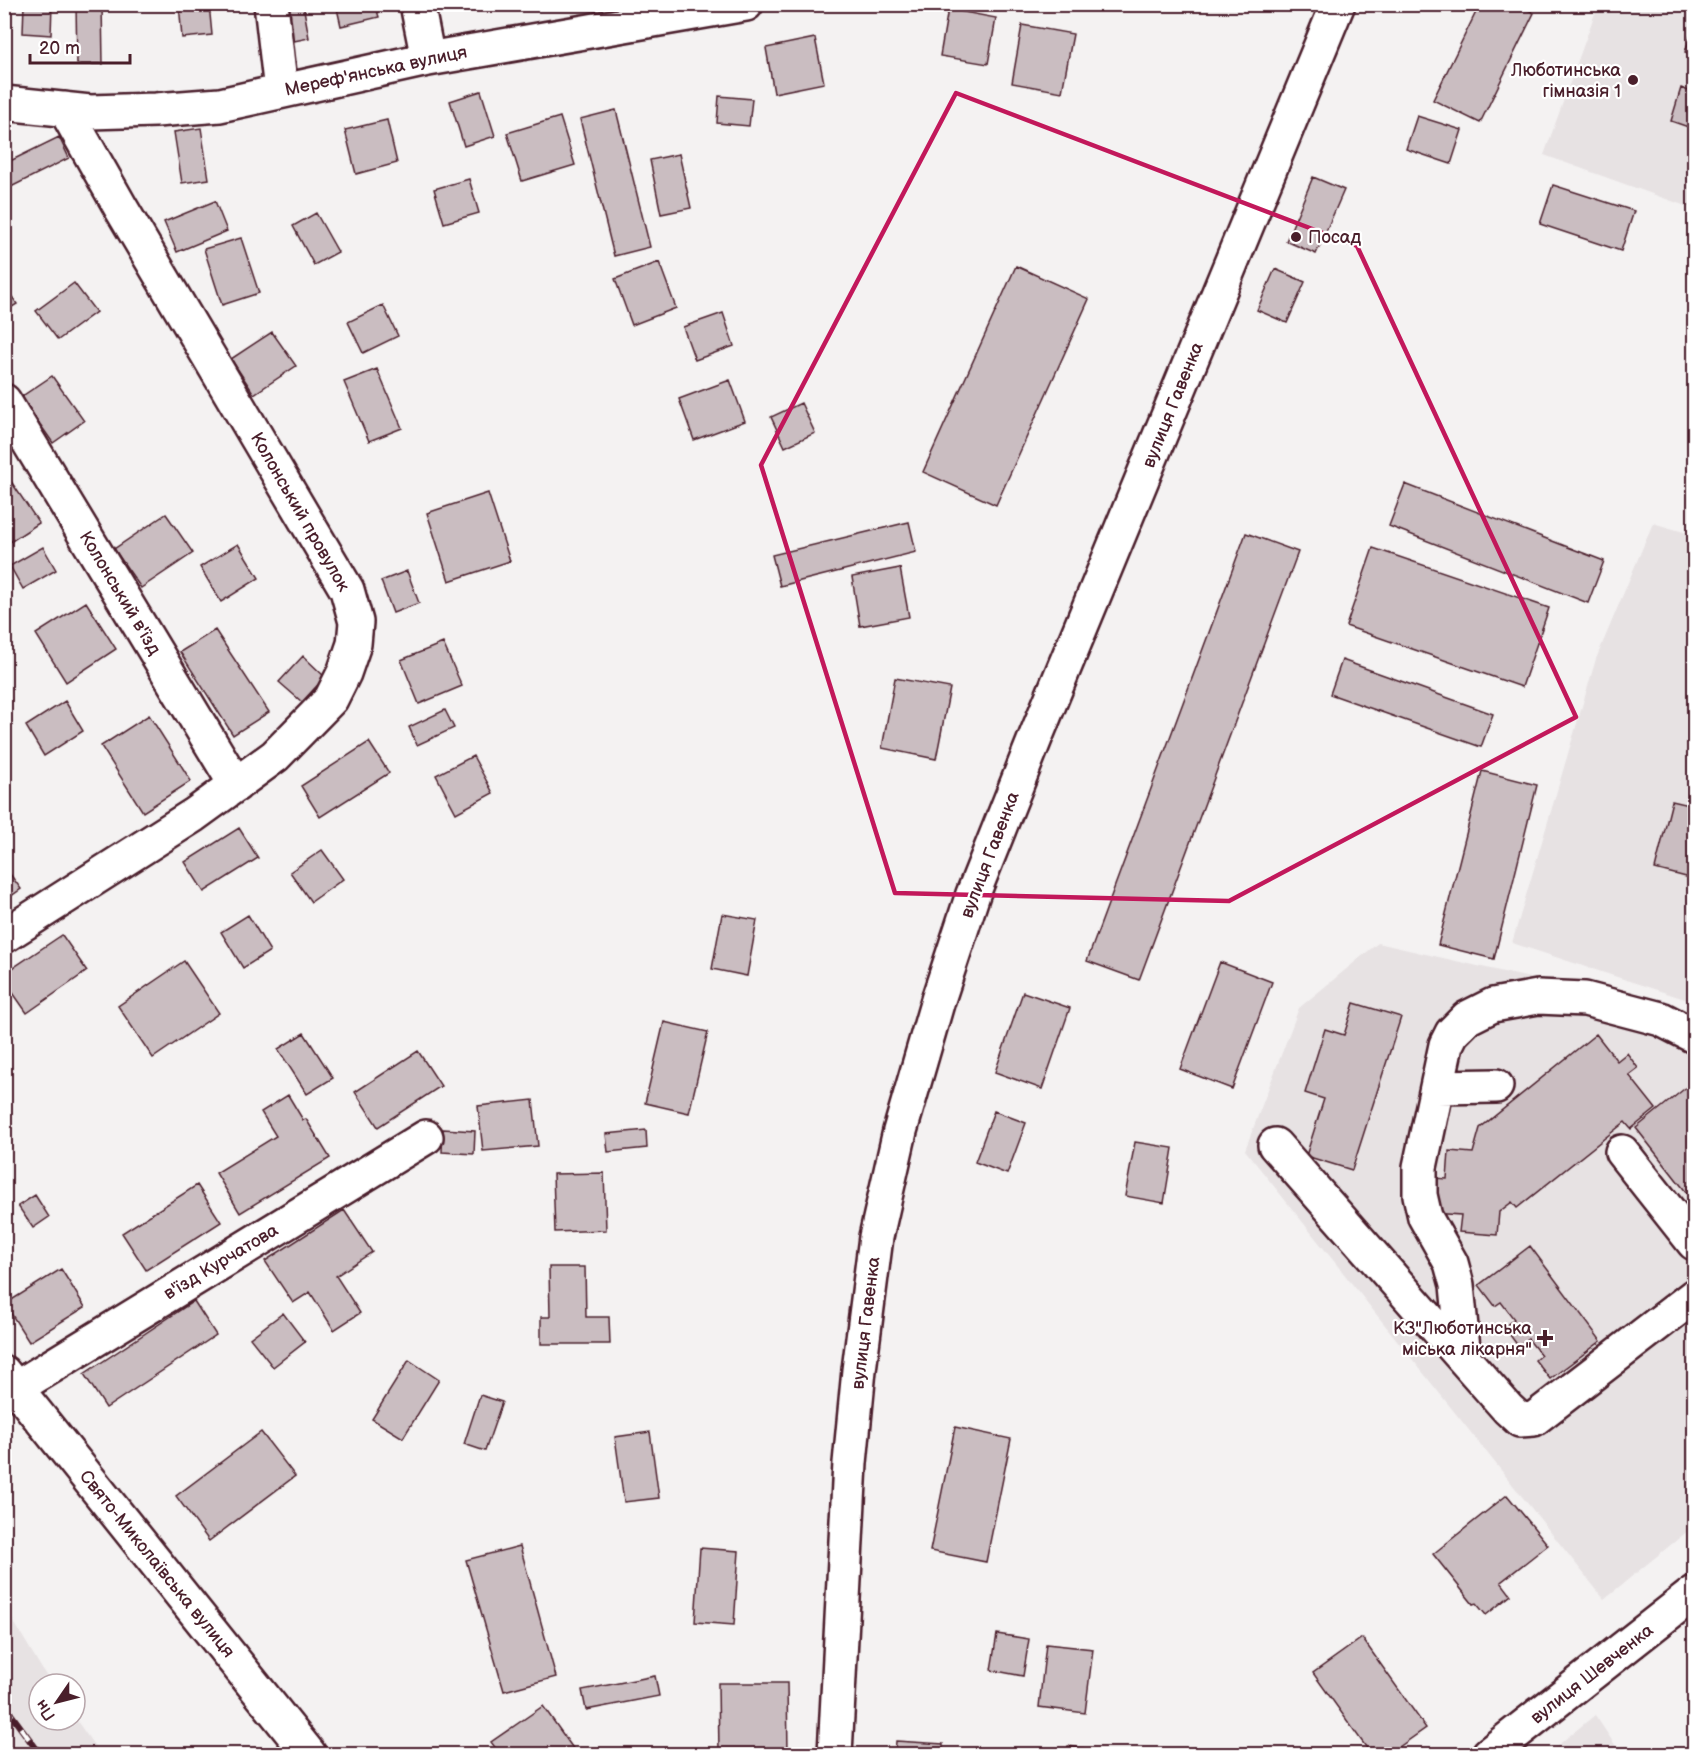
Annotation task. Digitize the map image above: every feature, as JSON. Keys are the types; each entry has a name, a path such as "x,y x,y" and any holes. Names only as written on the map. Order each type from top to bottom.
{"street":[{"path":"271,4 281,91"},
{"path":"417,4 428,59"},
{"name":"Мереф'янська вулиця","path":"4,103 90,112 220,105 428,59 746,4"},
{"name":"вулиця Гавенка","path":"835,1755 850,1463 859,1370 876,1237 900,1131 938,1000 973,894 1338,4"},
{"name":"Колонський провулок","path":"4,936 194,815 275,756 331,699 344,673 354,644 356,622 347,591 65,109"},
{"name":"Колонський в'їзд","path":"4,401 236,785"},
{"path":"1464,1359 1457,1285 1451,1263 1425,1217 1420,1195 1420,1167 1446,1045 1452,1033 1467,1018 1493,1005 1538,997 1585,999 1661,1019 1695,1036"},
{"path":"1437,1087 1496,1086"},
{"name":"в'їзд Курчатова","path":"10,1380 426,1137"},
{"path":"1275,1145 1520,1419 1534,1419 1695,1296"},
{"path":"1622,1152 1695,1243"},
{"name":"Свято-Миколаївська вулиця","path":"10,1380 309,1755"},
{"name":"вулиця Шевченка","path":"1490,1755 1695,1593"}],"highlighted area":[{"path":"956,93 1357,246 1576,717 1229,901 895,893 761,465"}],"shaded area":[{"name":"Люботинська гiмназiя 1","path":"1598,5 1694,5 1694,209 1544,155"},
{"path":"1653,523 1694,535 1694,1002 1512,943 1596,659"},
{"name":"КЗ\"Люботинська мiська лiкарня\"","path":"1378,943 1694,1016 1694,1526 1604,1599 1245,1150 1299,1008"},
{"path":"5,1607 44,1672 27,1672 27,1732 85,1732 100,1754 5,1754"},
{"path":"1595,1715 1621,1754 1547,1754"}],"building":[{"path":"24,4 52,4 51,35 23,33"},
{"path":"76,4 102,4 103,64 77,64"},
{"path":"179,4 209,4 212,35 182,38"},
{"path":"303,4 309,38 284,43 276,5"},
{"path":"336,4 375,4 379,17 341,26"},
{"path":"1480,4 1517,4 1534,13 1480,123 1433,100"},
{"path":"948,9 996,18 988,64 940,56"},
{"path":"1022,25 1073,34 1062,92 1012,83"},
{"path":"1694,25 1694,55 1685,52"},
{"path":"815,38 824,83 774,93 766,48"},
{"path":"1681,88 1694,93 1694,129 1671,121"},
{"path":"481,91 495,136 464,146 450,101"},
{"path":"719,96 752,99 749,126 717,123"},
{"path":"616,110 650,247 614,256 580,119"},
{"path":"1417,116 1462,130 1451,164 1406,149"},
{"path":"560,117 575,165 522,181 507,133"},
{"path":"387,120 397,163 356,174 345,130"},
{"path":"201,128 209,179 182,183 174,132"},
{"path":"59,137 69,158 9,188 4,179 4,164"},
{"path":"679,154 691,208 661,214 650,160"},
{"path":"1313,177 1344,190 1316,254 1286,241"},
{"path":"469,179 479,213 444,223 434,189"},
{"path":"1553,185 1634,211 1621,251 1540,224"},
{"path":"215,201 227,231 177,252 164,222"},
{"path":"316,213 338,252 314,265 293,226"},
{"path":"241,238 259,293 222,305 204,249"},
{"path":"659,262 676,308 632,325 615,279"},
{"path":"1016,266 1089,299 996,505 923,472"},
{"path":"1275,269 1305,282 1287,323 1257,310"},
{"path":"74,283 96,312 58,340 36,311"},
{"path":"4,285 17,304 4,312"},
{"path":"383,305 398,336 363,353 348,322"},
{"path":"723,313 734,346 695,360 683,327"},
{"path":"272,332 296,366 254,394 231,359"},
{"path":"377,369 402,428 369,441 344,382"},
{"path":"52,376 84,421 53,443 21,397"},
{"path":"730,380 745,421 694,440 679,399"},
{"path":"801,403 815,433 785,447 771,417"},
{"path":"4,471 39,523 4,546"},
{"path":"1405,484 1604,561 1588,603 1389,526"},
{"path":"488,493 510,561 449,581 427,513"},
{"path":"166,514 193,553 141,588 114,549"},
{"path":"909,522 916,552 780,586 772,555"},
{"path":"1246,533 1298,552 1139,980 1087,961"},
{"path":"238,544 259,578 221,602 200,567"},
{"path":"43,547 56,570 23,589 10,566"},
{"path":"1373,548 1549,608 1522,687 1346,626"},
{"path":"900,568 909,617 860,626 852,577"},
{"path":"407,571 419,603 393,613 381,581"},
{"path":"86,602 116,649 66,682 36,634"},
{"path":"215,630 269,712 233,735 180,652"},
{"path":"443,643 462,686 419,704 401,660"},
{"path":"303,656 325,677 302,702 279,682"},
{"path":"1342,660 1493,714 1481,747 1330,694"},
{"path":"895,678 950,688 936,759 882,748"},
{"path":"65,701 83,731 44,756 26,726"},
{"path":"445,710 454,728 417,745 409,727"},
{"path":"149,715 191,781 143,812 101,746"},
{"path":"369,742 389,773 320,817 301,786"},
{"path":"473,756 493,793 456,813 436,775"},
{"path":"1482,771 1537,785 1494,959 1438,945"},
{"path":"1672,801 1694,806 1694,879 1655,869"},
{"path":"239,828 258,858 204,892 185,862"},
{"path":"322,850 343,879 311,902 290,872"},
{"path":"4,866 21,889 4,901"},
{"path":"722,914 757,920 747,976 712,969"},
{"path":"248,915 270,951 243,968 221,932"},
{"path":"62,935 87,971 27,1013 4,980 4,974"},
{"path":"184,961 219,1013 153,1058 118,1006"},
{"path":"1220,962 1272,982 1232,1089 1180,1069"},
{"path":"1023,992 1070,1008 1042,1089 995,1072"},
{"path":"1354,1003 1401,1017 1352,1170 1306,1156 1324,1099 1305,1093 1325,1029 1344,1035"},
{"path":"664,1022 708,1032 689,1113 645,1103"},
{"path":"304,1033 333,1078 307,1094 278,1049"},
{"path":"1596,1034 1617,1061 1627,1053 1638,1068 1629,1075 1656,1109 1631,1129 1625,1122 1517,1208 1512,1202 1499,1212 1497,1235 1459,1232 1461,1215 1431,1213 1434,1178 1447,1179 1449,1151 1473,1153 1480,1128"},
{"path":"418,1051 441,1086 378,1127 355,1092"},
{"path":"1694,1081 1694,1202 1636,1128"},
{"path":"288,1095 330,1158 240,1213 216,1173 276,1136 261,1112"},
{"path":"533,1100 538,1146 483,1151 478,1106"},
{"path":"994,1111 1026,1123 1007,1174 975,1162"},
{"path":"443,1129 475,1131 474,1154 442,1152"},
{"path":"646,1130 647,1148 608,1152 606,1134"},
{"path":"1135,1142 1173,1148 1164,1203 1125,1196"},
{"path":"604,1173 606,1230 555,1232 553,1174"},
{"path":"197,1185 221,1222 146,1270 122,1233"},
{"path":"35,1195 49,1217 33,1228 18,1206"},
{"path":"344,1210 372,1252 336,1276 360,1313 334,1330 310,1292 293,1303 265,1261"},
{"path":"1530,1246 1601,1341 1550,1379 1535,1360 1541,1355 1528,1339 1518,1346 1504,1327 1514,1319 1501,1302 1495,1306 1479,1285"},
{"path":"549,1267 585,1267 586,1317 609,1317 610,1344 541,1344 541,1317 550,1317"},
{"path":"61,1269 85,1307 29,1342 5,1304"},
{"path":"194,1301 216,1335 106,1408 84,1374"},
{"path":"283,1313 305,1342 273,1367 250,1338"},
{"path":"409,1360 439,1380 403,1438 372,1419"},
{"path":"480,1395 502,1402 485,1451 464,1444"},
{"path":"955,1427 1011,1439 986,1562 930,1551"},
{"path":"261,1432 295,1476 209,1541 176,1496"},
{"path":"650,1432 659,1498 624,1502 615,1437"},
{"path":"1507,1495 1548,1545 1501,1582 1511,1595 1486,1615 1476,1603 1473,1604 1433,1554"},
{"path":"520,1546 556,1677 504,1691 466,1560"},
{"path":"700,1548 739,1551 734,1625 695,1622"},
{"path":"997,1634 1029,1639 1023,1676 991,1670"},
{"path":"1362,1638 1426,1728 1389,1754 1371,1754 1313,1673"},
{"path":"1046,1644 1093,1649 1085,1713 1039,1707"},
{"path":"655,1676 659,1696 586,1710 582,1690"},
{"path":"718,1683 787,1683 788,1754 719,1754"},
{"path":"543,1706 577,1754 500,1754 491,1742"},
{"path":"896,1741 943,1744 943,1754 895,1754"},
{"path":"1068,1746 1093,1750 1093,1754 1066,1754"}],"railway":[{"path":"4,1705 40,1754"},
{"path":"4,1748 9,1754"}],"place":[{"name":"Люботинська гiмназiя 1","path":"1633,80"},
{"name":"Посад","path":"1296,237"},
{"name":"КЗ\"Люботинська мiська лiкарня\"","path":"1545,1338"}]}
